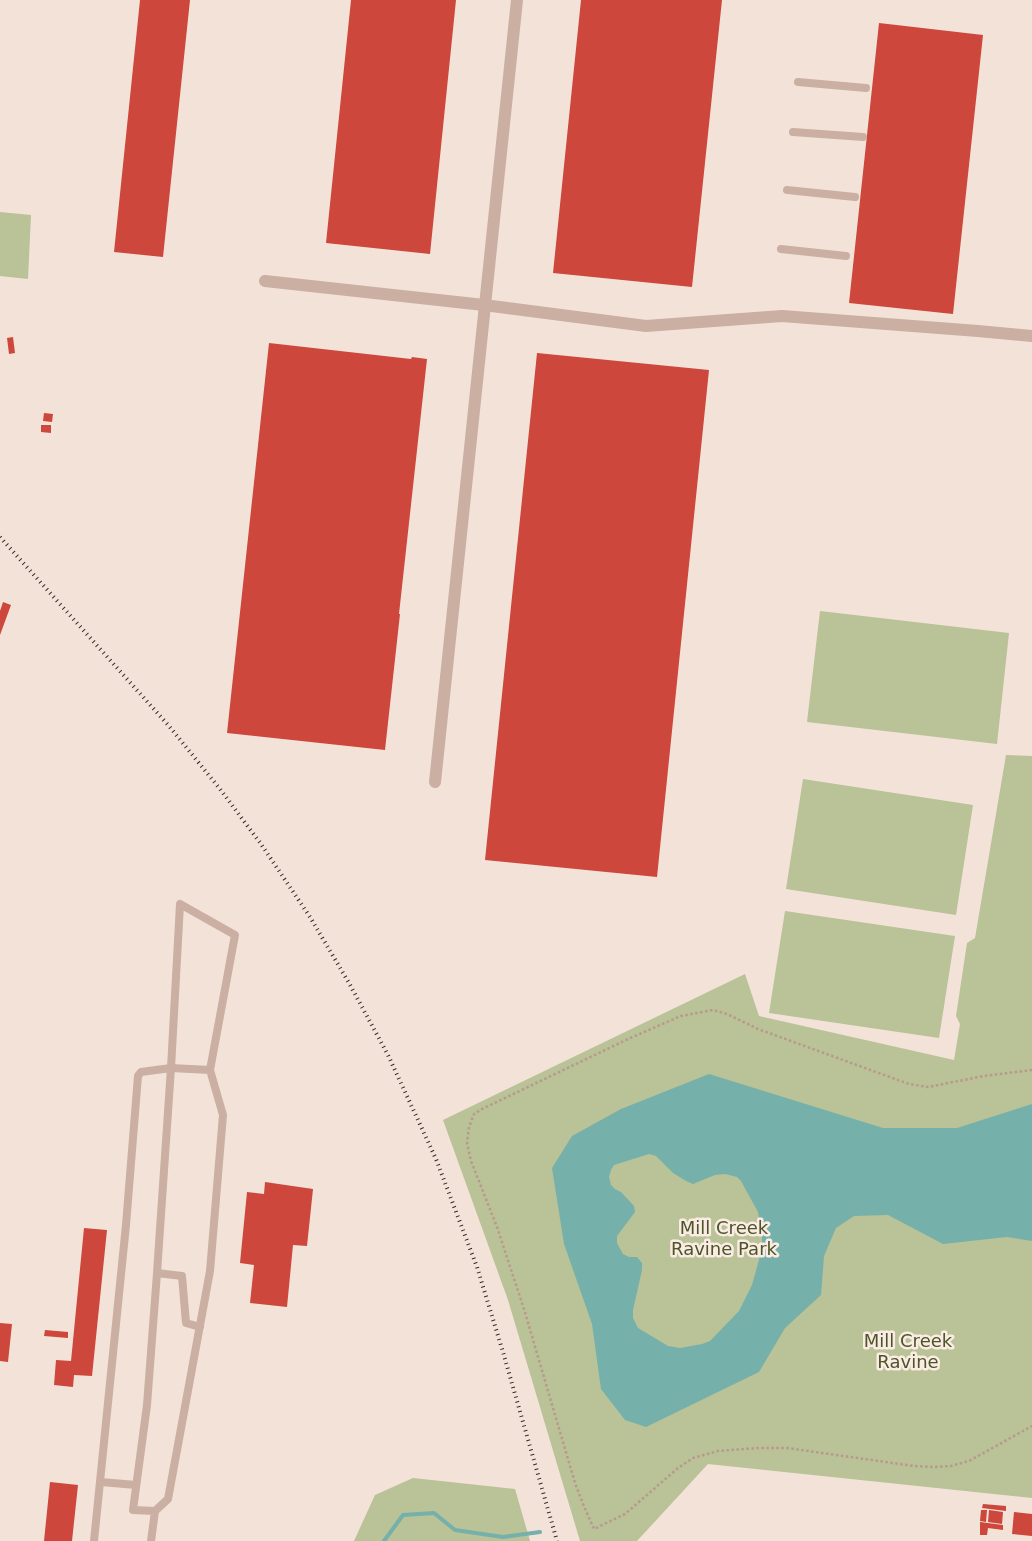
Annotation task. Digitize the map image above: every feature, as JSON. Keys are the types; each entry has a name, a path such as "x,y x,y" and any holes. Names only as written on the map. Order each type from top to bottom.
{"street":[{"path":"435,782 517,0"},
{"path":"265,281 484,305 646,326 782,316 1032,336"}],"lane":[{"path":"798,82 866,88"},
{"path":"793,132 863,137"},
{"path":"787,190 854,197"},
{"path":"781,249 846,256"},
{"path":"151,1541 155,1511 168,1499 210,1271 223,1115 210,1070 235,935 180,904 171,1068 147,1405 133,1510 155,1511"},
{"path":"94,1541 126,1225 138,1076 142,1072 171,1068 210,1070"},
{"path":"157,1273 182,1276 186,1323 200,1327"},
{"path":"101,1482 136,1485"}],"path":[{"path":"1032,1070 984,1076 928,1087 909,1084 713,1010 681,1016 626,1040 482,1109 474,1114 469,1127 467,1143 471,1161 497,1227 524,1309 583,1504 594,1529 625,1514 678,1468 693,1458 718,1451 787,1448 914,1466 951,1466 969,1462 1032,1426"}],"green space":[{"path":"0,212 31,215 28,279 0,276"},
{"path":"820,611 1009,633 997,744 807,722"},
{"name":"Mill Creek Ravine Park","path":"1006,755 1032,756 1032,1498 708,1464 637,1541 580,1541 508,1300 443,1120 745,974 759,1016 954,1060 960,1024 956,1016 967,943 975,938"},
{"path":"803,779 973,805 956,915 786,889"},
{"path":"785,911 955,936 939,1038 769,1013"},
{"path":"413,1478 515,1489 530,1541 354,1541 375,1495"}],"water":[{"path":"709,1074 883,1128 957,1128 1032,1104 1032,1241 1007,1237 943,1244 888,1215 854,1216 836,1228 824,1256 821,1295 785,1328 759,1372 646,1427 625,1420 601,1389 592,1324 564,1244 552,1168 572,1136 621,1109","holes":["649,1154 656,1156 673,1173 693,1184 715,1175 725,1174 737,1177 758,1212 762,1235 762,1249 752,1285 739,1311 710,1341 702,1344 680,1348 668,1346 638,1328 633,1318 642,1263 637,1257 629,1257 623,1254 617,1243 617,1236 635,1212 634,1206 621,1192 611,1185 609,1177 614,1165"]}],"building":[{"path":"140,0 190,0 163,257 114,252"},
{"path":"351,0 456,0 430,254 326,243"},
{"path":"581,0 722,0 692,287 553,273"},
{"path":"879,23 983,35 953,314 849,303"},
{"path":"13,337 15,353 9,354 7,338"},
{"path":"269,343 411,359 412,357 427,359 385,750 227,733"},
{"path":"537,353 709,370 657,877 485,860"},
{"path":"44,413 53,414 52,422 43,421"},
{"path":"41,425 51,425 51,433 41,432"},
{"path":"3,602 11,605 0,635 0,611"},
{"path":"265,1182 313,1189 307,1246 293,1245 287,1307 250,1303 254,1265 240,1263 247,1192 264,1194"},
{"path":"84,1228 107,1230 92,1376 74,1375 73,1387 54,1385 56,1360 71,1361"},
{"path":"0,1323 12,1324 8,1362 0,1361"},
{"path":"45,1330 68,1332 68,1338 44,1336"},
{"path":"50,1482 78,1485 72,1541 44,1541"},
{"path":"983,1504 1006,1506 1006,1511 982,1508"},
{"path":"981,1510 987,1510 986,1522 980,1521"},
{"path":"989,1510 1003,1512 1002,1524 988,1522"},
{"path":"1014,1512 1032,1514 1032,1536 1012,1534"},
{"path":"980,1522 1003,1525 1003,1530 988,1528 987,1535 980,1535"}],"waterway":[{"path":"384,1541 403,1515 434,1513 455,1530 503,1537 540,1532"}],"railway":[{"path":"0,537 169,726 220,789 261,844 310,917 349,983 388,1055 436,1159 477,1267 557,1541"}],"park label":[{"name":"Mill Creek Ravine","path":"908,1352"}]}
